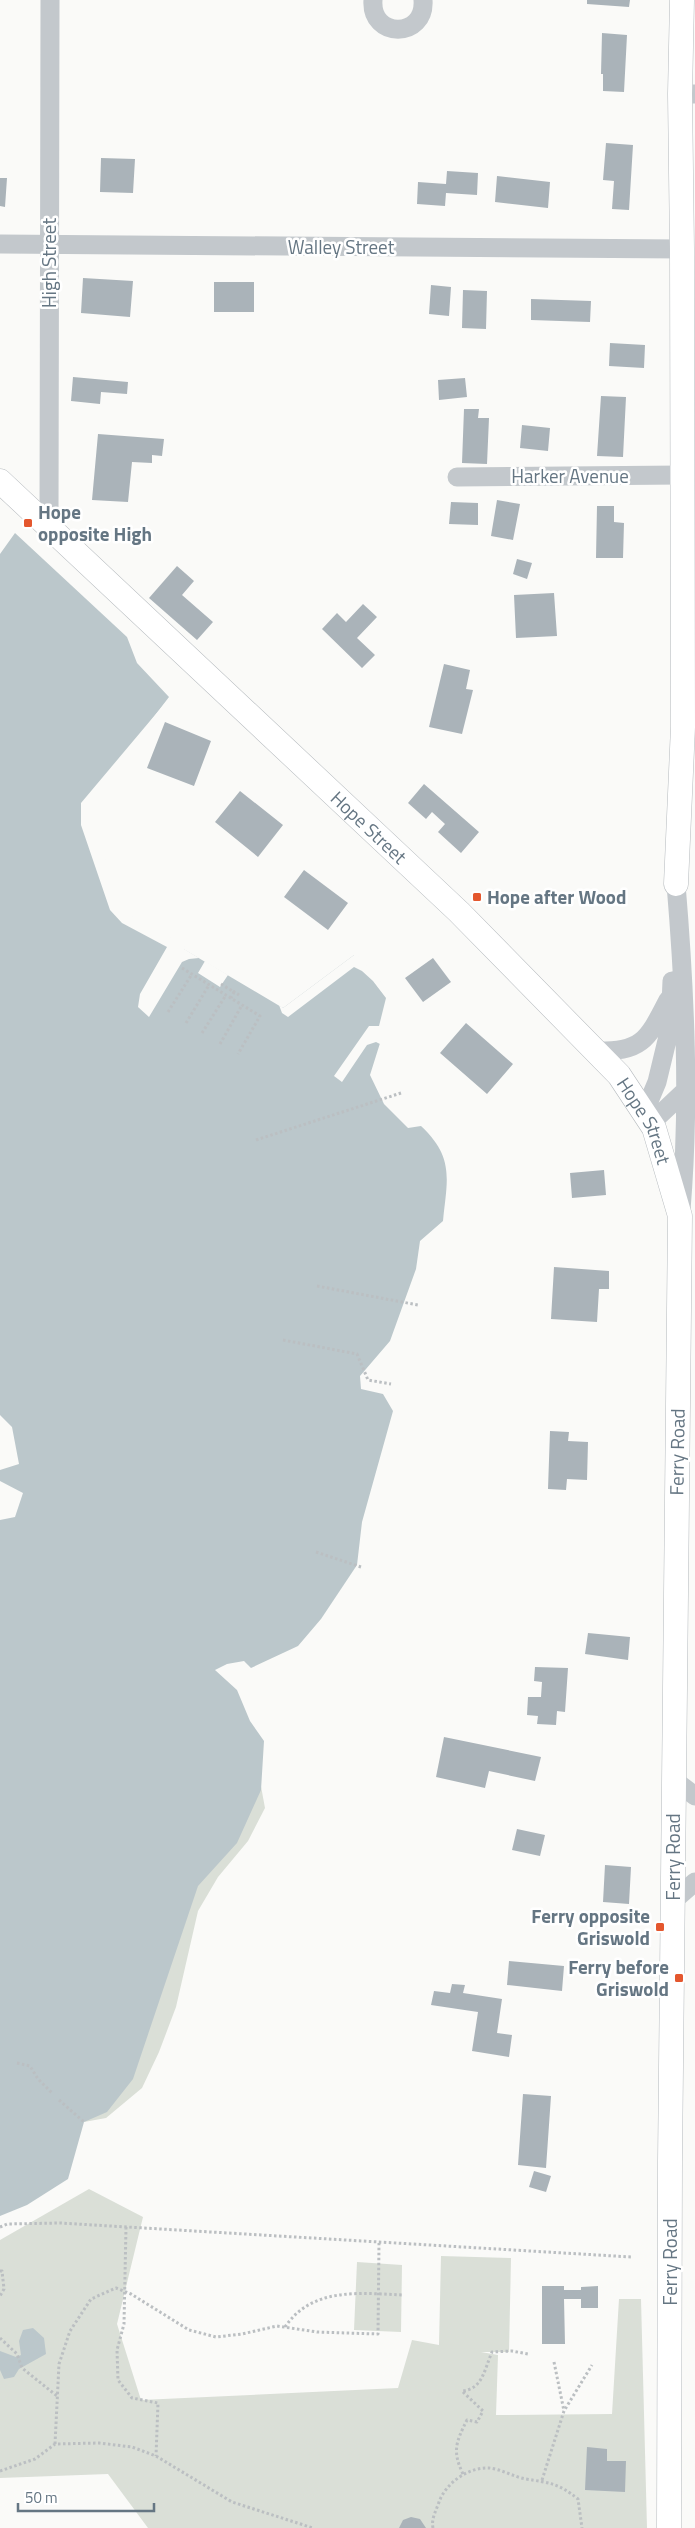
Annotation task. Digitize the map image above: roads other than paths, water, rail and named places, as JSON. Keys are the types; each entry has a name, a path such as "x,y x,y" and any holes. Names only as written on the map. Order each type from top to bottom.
{"main road":[{"path":"676,884 688,763 683,727 682,249 687,94 682,0"},
{"name":"Hope Street","path":"0,481 459,912 619,1075 654,1128 680,1216"},
{"name":"Ferry Road","path":"669,2528 674,1780 687,1291 680,1216"}],"street":[{"name":"High Street","path":"49,526 50,0"},
{"path":"373,0 375,15 380,22 396,30 411,26 417,21 421,14 423,0"},
{"name":"Walley Street","path":"0,244 682,249"},
{"name":"Harker Avenue","path":"457,477 682,475"},
{"path":"647,1118 670,1028 676,884"},
{"path":"676,884 684,998 685,1157 680,1216"},
{"path":"594,1051 628,1050 642,1041 654,1027 671,995"},
{"path":"647,1118 684,1091"},
{"path":"674,1780 695,1796"},
{"path":"673,1901 695,1882"}],"place":[{"name":"Hope opposite High","path":"28,523"},
{"name":"Hope after Wood","path":"477,897"},
{"name":"Ferry opposite Griswold","path":"660,1927"},
{"name":"Ferry before Griswold","path":"679,1978"}]}
